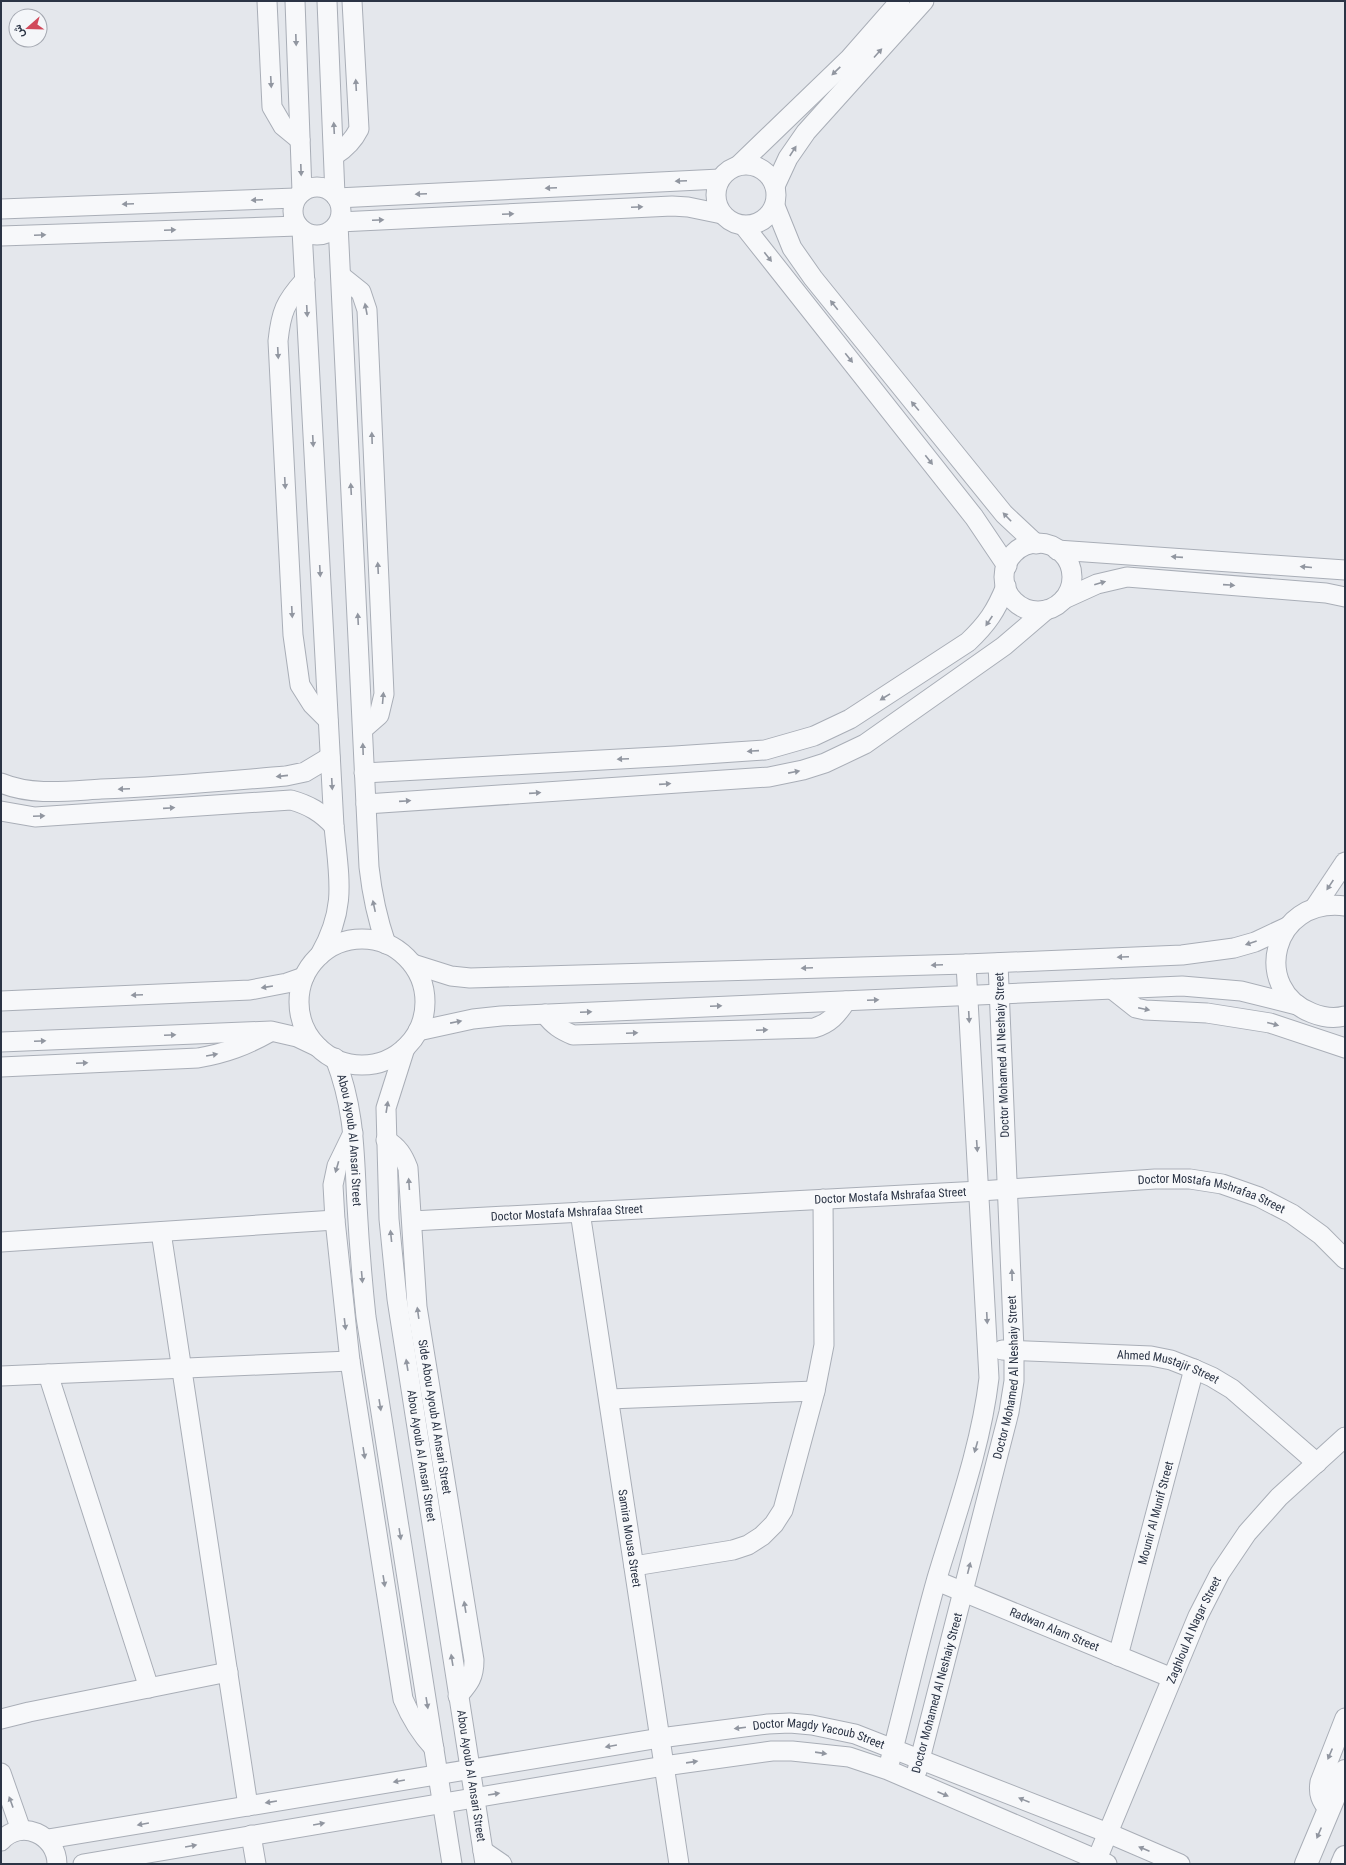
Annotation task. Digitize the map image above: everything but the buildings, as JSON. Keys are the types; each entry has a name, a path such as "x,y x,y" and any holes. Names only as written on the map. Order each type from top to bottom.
{"street":[{"path":"267,1 272,107 283,126 300,140"},
{"path":"294,1 300,140 299,195 293,215 300,228 305,280 330,757 340,892 337,914 330,936 320,955 304,976 300,996 301,1015 308,1033 328,1053"},
{"path":"327,1 336,196 341,210 338,223 341,276 361,292 367,318 384,694 379,715 363,729 364,773 372,893 377,919 386,944"},
{"path":"335,155 345,149 353,140 359,129 352,1"},
{"path":"739,165 850,58 900,1"},
{"path":"924,1 806,132 788,158 775,186 775,206 792,248 813,278 1004,514 1036,544"},
{"path":"722,214 716,197 720,179 731,168 748,164 765,171 775,186"},
{"path":"1,209 299,195 313,187 325,188 336,196 720,179"},
{"path":"1,236 300,228 313,235 325,234 332,230 338,223 672,206 688,207 722,214 732,222 744,226 754,225 763,221 775,206"},
{"path":"744,226 974,517 1007,566"},
{"path":"305,280 289,297 280,318 278,341 293,635 300,685 312,704 328,720"},
{"path":"1064,599 1070,589 1072,578 1070,567 1065,557 1057,550 1050,546 1036,544 1018,550 1011,557 1004,576 1010,596 1021,606 1036,611 1053,608 1064,599 1097,584 1127,577 1326,593 1345,596"},
{"path":"1057,550 1345,570"},
{"path":"364,773 766,750 795,743 833,728 850,719 968,642 985,626 993,614 1006,586"},
{"path":"366,804 769,777 803,770 825,763 865,744 1004,646 1046,610"},
{"path":"1,783 33,790 52,791 165,787 286,776 305,772 330,757"},
{"path":"1,811 35,817 291,800 312,807 322,814 334,826"},
{"path":"1315,907 1345,862"},
{"path":"1339,1019 1306,1011 1297,1005 1287,995 1280,982 1276,968 1276,954 1280,940 1287,927 1295,919 1315,907 1331,904 1345,906"},
{"path":"413,964 450,976 470,978 966,964 1206,952 1234,948 1255,942 1287,927"},
{"path":"1,1042 271,1031 297,1037 350,1063 364,1065 393,1057 405,1048 418,1031 424,1016 425,999 422,983 413,964 398,949 379,940 358,938 337,944 320,955"},
{"name":"Doctor Mohamed Al Neshaiy Street","path":"914,1782 1009,1412 1014,1381 1008,1189 998,962"},
{"name":"Doctor Mohamed Al Neshaiy Street","path":"888,1770 937,1581 986,1406 989,1378 989,1349 966,964"},
{"path":"1,1001 250,990 287,983 304,976"},
{"path":"418,1031 473,1019 545,1014 1182,986 1212,987 1241,991 1297,1005"},
{"path":"1112,989 1136,1008 1145,1010 1207,1013 1264,1021 1305,1033 1345,1048"},
{"path":"545,1014 557,1027 573,1035 814,1028 824,1025 834,1019 846,1001"},
{"path":"1,1067 198,1058 236,1049 271,1031"},
{"name":"Abou Ayoub Al Ansari Street","path":"405,1048 386,1108 389,1219 397,1299 484,1857"},
{"name":"Abou Ayoub Al Ansari Street","path":"328,1053 344,1082 354,1132 361,1265 366,1317 452,1864"},
{"path":"354,1132 344,1148 337,1166 333,1185 335,1220 350,1361 403,1699 410,1717 434,1748"},
{"name":"Side Abou Ayoub Al Ansari Street","path":"386,1140 396,1146 403,1155 408,1168 419,1323 474,1660 474,1670 471,1680 458,1696"},
{"name":"Doctor Mostafa Mshrafaa Street","path":"412,1221 980,1191 1155,1179 1190,1179 1222,1184 1259,1197 1292,1214 1321,1235 1345,1259"},
{"path":"634,1566 733,1550 748,1545 762,1536 774,1524 783,1510 815,1391 824,1345 823,1199"},
{"name":"Samira Mousa Street","path":"580,1212 679,1864"},
{"path":"1,1242 335,1220"},
{"path":"161,1232 248,1806"},
{"name":"Ahmed Mustajir Street","path":"989,1349 1151,1356 1171,1360 1212,1377 1232,1389 1317,1463"},
{"path":"1,1376 350,1361"},
{"name":"Mounir Al Munif Street","path":"1118,1656 1194,1369"},
{"path":"48,1374 149,1688"},
{"path":"609,1400 815,1391"},
{"name":"Zaghloul Al Nagar Street","path":"1100,1863 1108,1833 1172,1678 1198,1616 1220,1573 1247,1533 1279,1498 1345,1437"},
{"name":"Radwan Alam Street","path":"937,1581 1172,1678"},
{"path":"1,1719 228,1672"},
{"path":"1329,1810 1321,1801 1318,1791 1320,1782 1345,1718"},
{"name":"Doctor Magdy Yacoub Street","path":"48,1839 660,1738 768,1724 790,1723 812,1725 855,1734 894,1748 1108,1833 1180,1864"},
{"name":"Doctor Magdy Yacoub Street","path":"83,1864 474,1797 664,1766 772,1751 792,1751 849,1757 888,1770 1100,1863"},
{"path":"1306,1864 1345,1771"},
{"path":"1,1773 21,1830"},
{"path":"1,1841 12,1833 21,1830 40,1834 48,1839 54,1848 57,1864"},
{"path":"251,1835 256,1864"},
{"path":"484,1857 502,1864"},
{"path":"1342,1864 1345,1857"}]}
